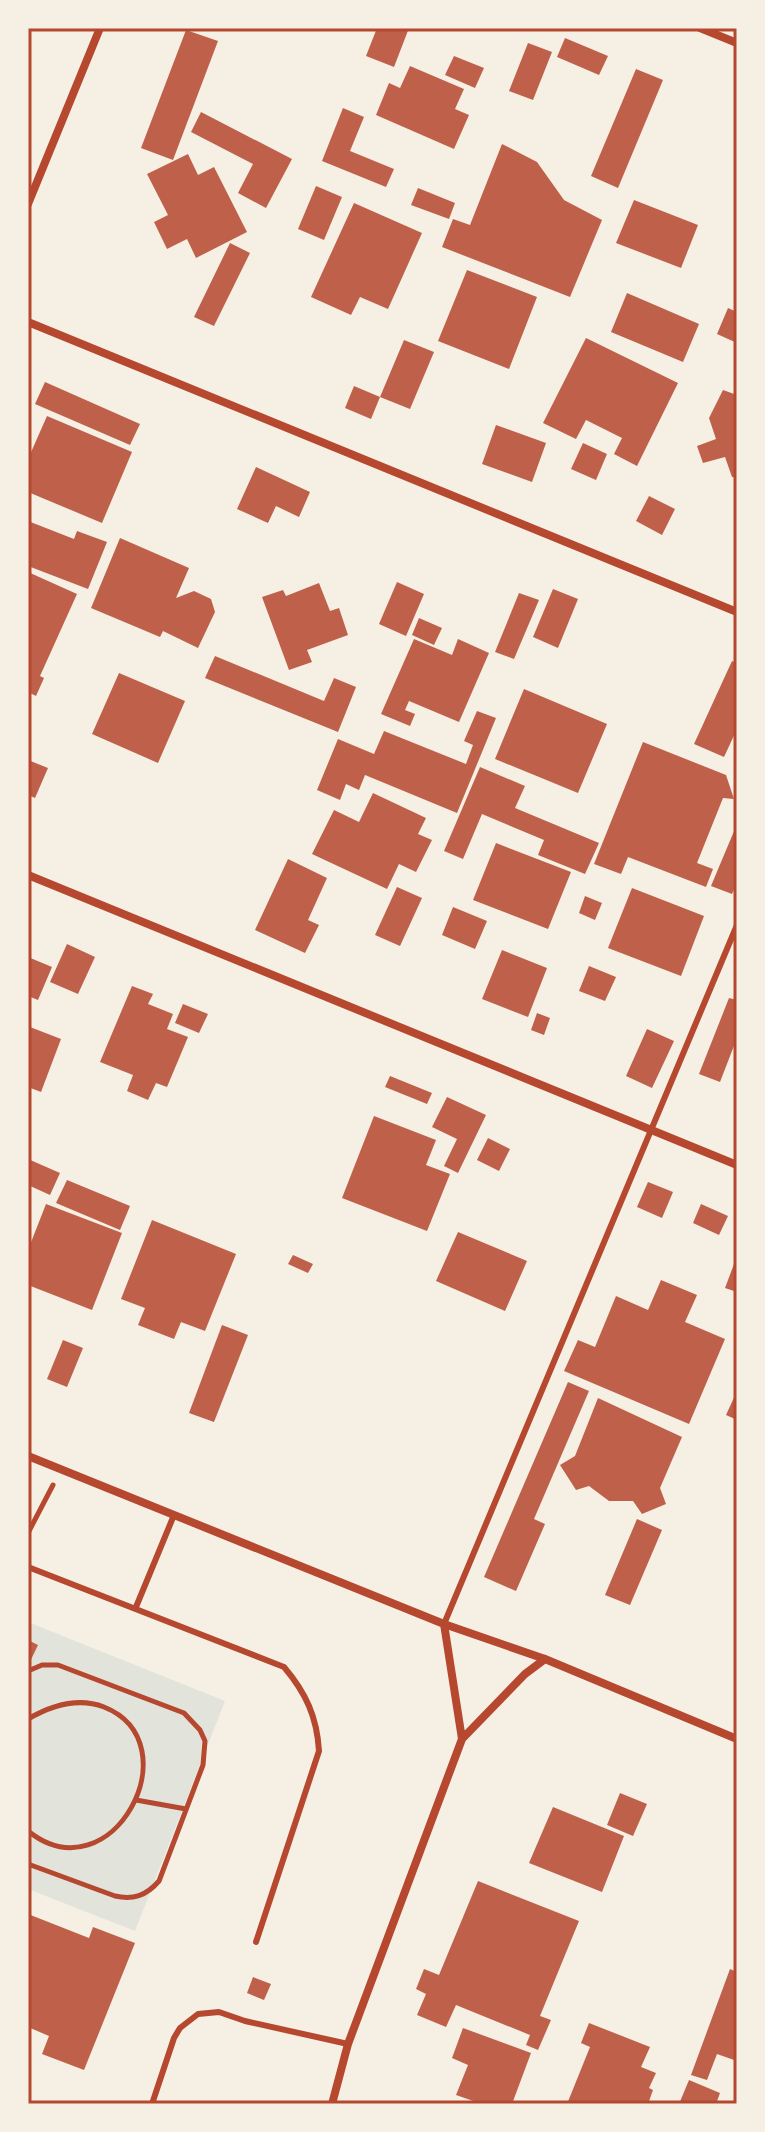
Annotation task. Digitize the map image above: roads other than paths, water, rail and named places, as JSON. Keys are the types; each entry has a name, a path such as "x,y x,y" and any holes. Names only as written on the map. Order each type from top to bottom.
{"street":[{"path":"28,204 100,28"},
{"path":"700,28 737,43"},
{"path":"28,322 737,612"},
{"path":"28,875 737,1165"},
{"path":"28,1456 444,1624 545,1659 737,1739"},
{"path":"444,1624 462,1739"},
{"path":"332,2104 348,2044 462,1739 525,1674 545,1659"}],"lane":[{"path":"444,1624 737,925"},
{"path":"136,1607 174,1515"},
{"path":"28,1567 284,1667 298,1684 318,1727 319,1751 256,1942"},
{"path":"152,2104 174,2038 180,2028 198,2014 219,2012 245,2021 348,2044"}]}
